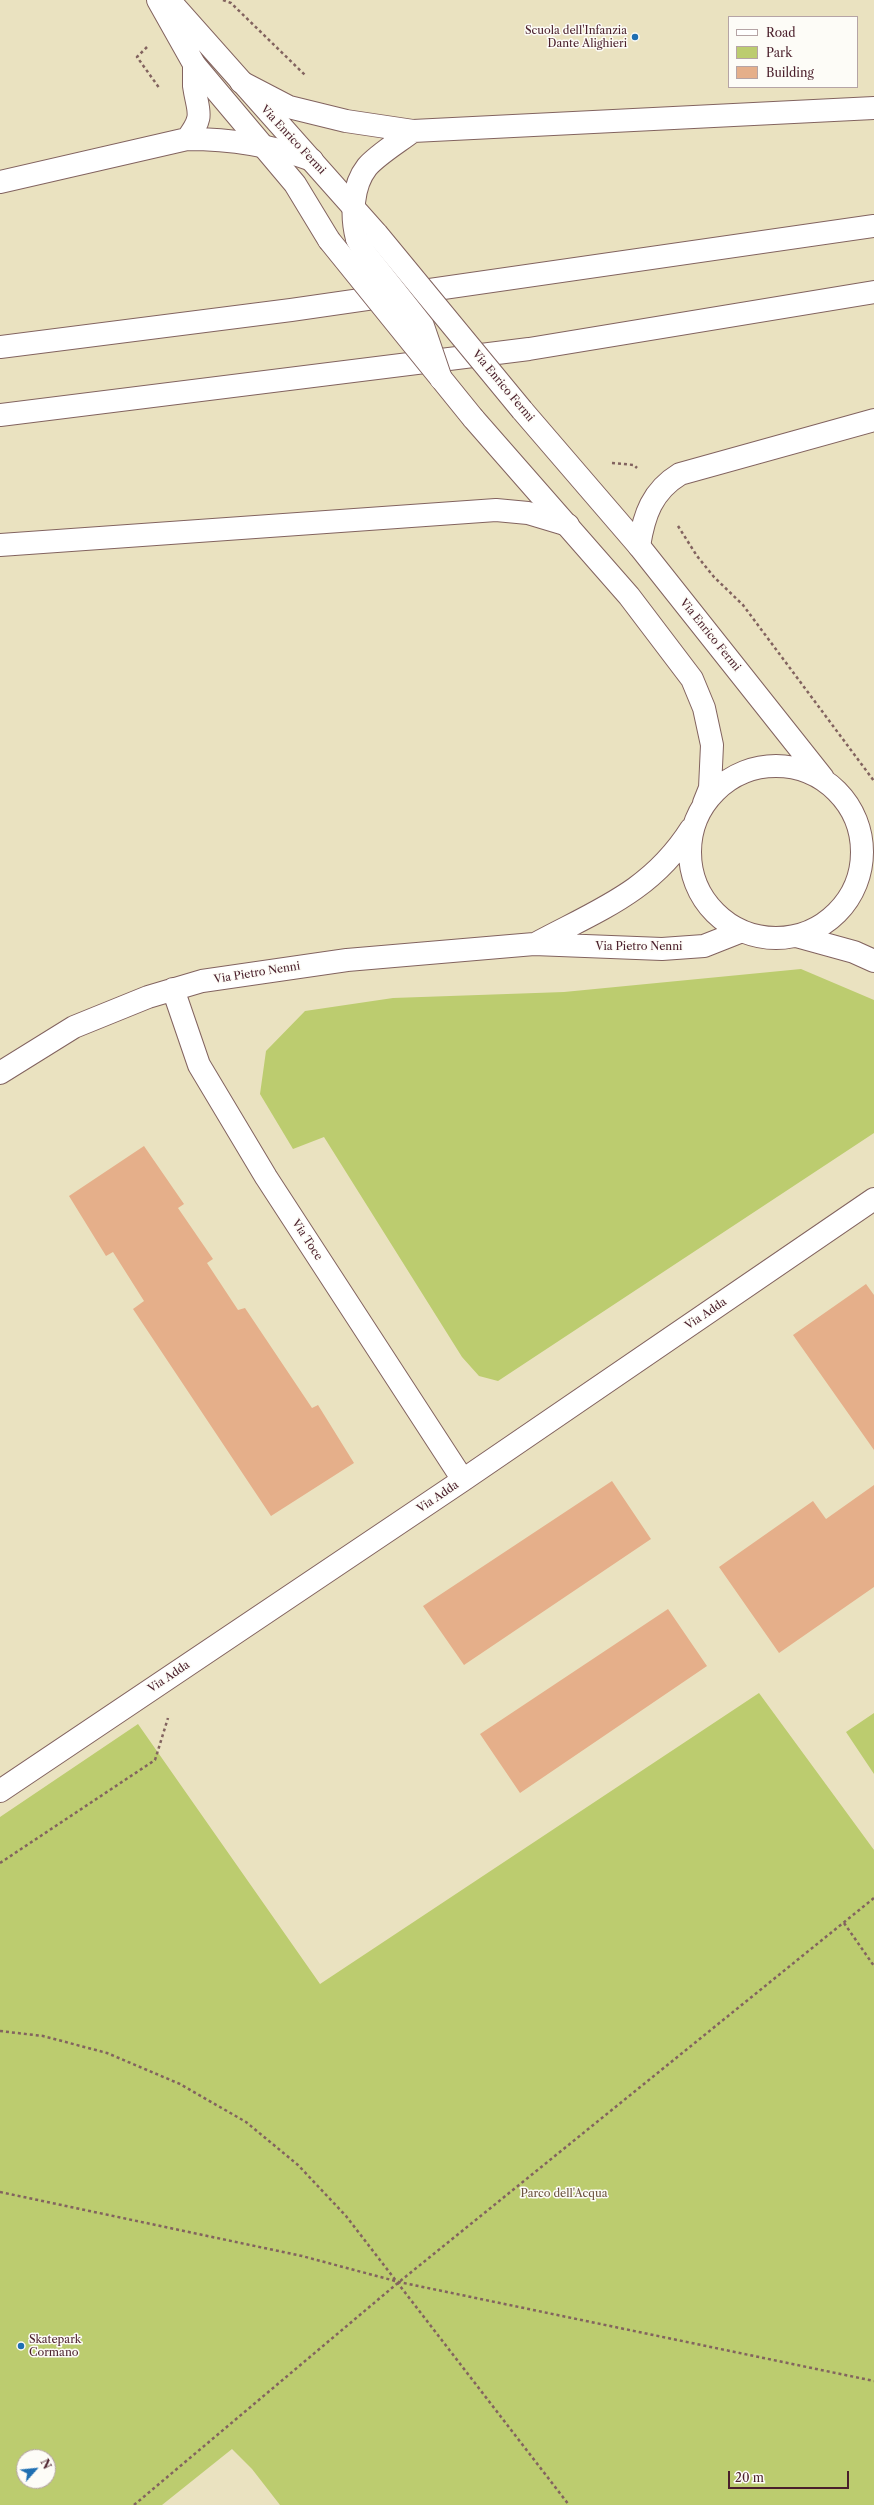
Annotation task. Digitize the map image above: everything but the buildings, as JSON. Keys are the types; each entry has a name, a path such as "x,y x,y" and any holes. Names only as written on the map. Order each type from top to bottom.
{"main road":[{"path":"158,0 194,64 295,184 329,240 473,418 629,596 692,679 704,708 712,745 710,788 699,815 690,846 691,867 698,887 713,910 723,920 742,931 769,937 796,936 854,952 874,961"},
{"name":"Via Enrico Fermi","path":"168,0 354,206"},
{"path":"187,139 196,126 199,115 199,104 194,87 194,64"},
{"path":"241,82 290,107 346,121 413,131 874,108"},
{"path":"413,131 367,167 356,187 354,206 367,236 365,253 423,326 441,379"},
{"path":"0,182 187,139 212,139 263,145 312,160"},
{"path":"0,347 291,310 874,226"},
{"name":"Via Enrico Fermi","path":"367,236 522,410 639,546 826,782"},
{"path":"0,415 529,349 874,292"},
{"path":"639,546 642,523 656,494 670,480 691,470 874,420"},
{"path":"0,545 496,510 528,514 568,525"},
{"path":"699,815 713,793 727,781 759,767 794,768 826,782 839,794 874,850"},
{"name":"Via Pietro Nenni","path":"534,944 634,891 670,859 699,815"},
{"path":"796,936 815,929 832,917 846,902 856,884 861,864 861,844 857,824"},
{"name":"Via Pietro Nenni","path":"0,1072 74,1027 124,1006 172,989 238,975 347,960 534,944 662,948 704,946 742,931"},
{"name":"Via Toce","path":"172,989 199,1065 266,1178 463,1480"},
{"name":"Via Adda","path":"0,1791 463,1480 874,1199"}],"path":[{"path":"609,462 634,465 656,494 697,556 714,577 743,606 874,781"},
{"path":"0,1863 154,1760"},
{"path":"134,2505 399,2282 874,1898"},
{"path":"844,1923 874,1966"},
{"path":"0,2031 42,2036 107,2053 180,2084 246,2122 298,2166 346,2216 399,2282 569,2505"},
{"path":"0,2192 302,2256 399,2282 874,2381"}],"green space":[{"path":"801,969 874,1000 874,1133 498,1381 479,1376 462,1357 324,1137 293,1149 260,1094 266,1051 305,1011 393,998 564,992"},
{"name":"Parco dell'Acqua","path":"759,1693 874,1850 874,2505 280,2505 252,2469 232,2449 162,2505 0,2505 0,1817 138,1724 320,1984"},
{"path":"874,1713 874,1774 846,1732"}],"place":[{"name":"Scuola dell'Infanzia Dante Alighieri","path":"635,37"},
{"name":"Skatepark Cormano","path":"21,2346"}]}
